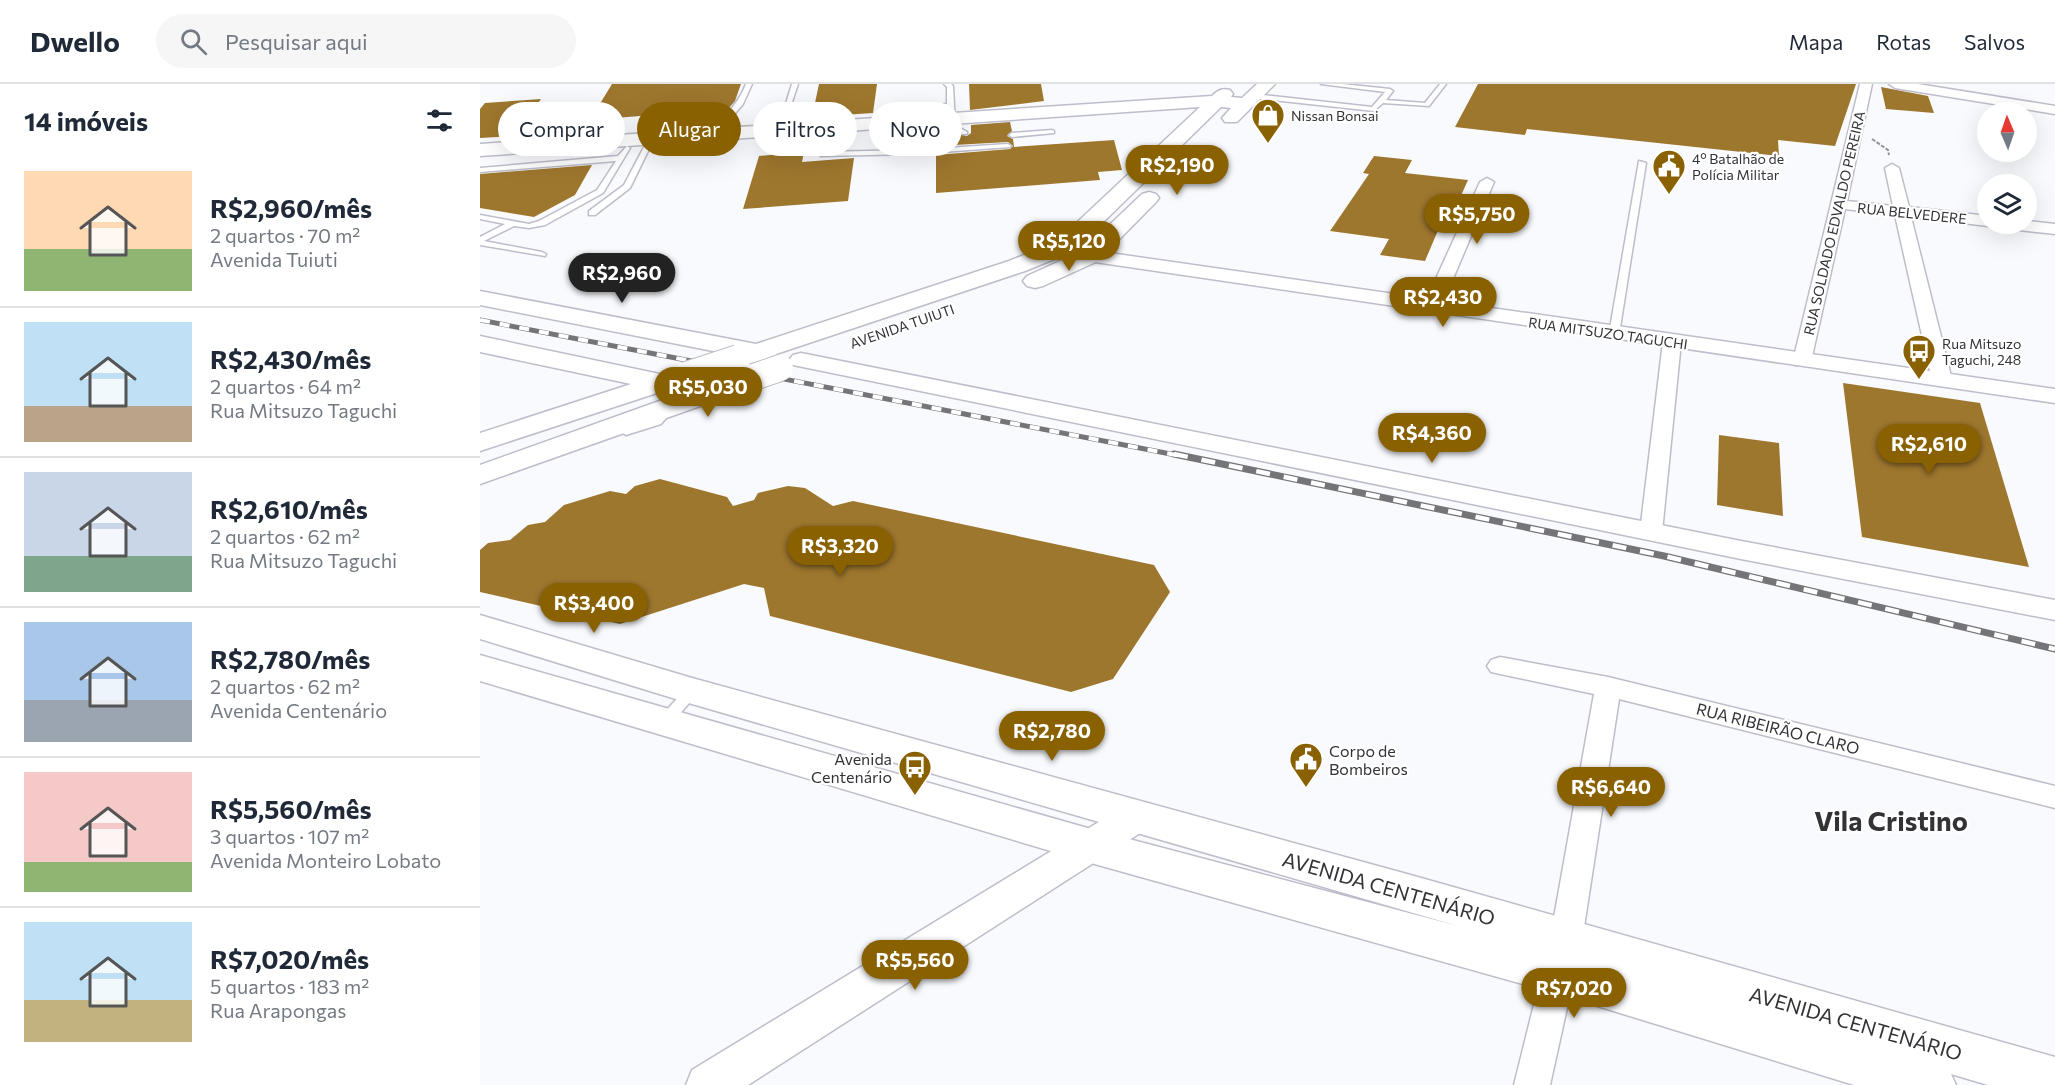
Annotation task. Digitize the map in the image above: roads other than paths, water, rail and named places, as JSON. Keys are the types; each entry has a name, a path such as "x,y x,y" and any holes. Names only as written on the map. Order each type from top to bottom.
{"main road":[{"name":"AVENIDA TUIUTI","path":"480,475 619,426 673,388 748,355 1017,266 1054,251 1079,233 1235,84"},
{"path":"962,120 1213,104 1252,98"},
{"path":"1214,134 1252,98"},
{"path":"480,150 498,151"},
{"path":"480,158 498,155"},
{"name":"AVENIDA TUIUTI","path":"480,442 598,404 673,388 720,389 1047,278 1090,256 1165,182"},
{"path":"480,298 791,364"},
{"path":"915,300 940,313"},
{"path":"480,344 673,388"},
{"path":"598,404 619,426"},
{"name":"AVENIDA CENTENÁRIO","path":"480,627 693,691 1407,892 1562,957 1931,1085"},
{"name":"AVENIDA CENTENÁRIO","path":"480,668 1091,846 1562,957 2031,1078"}],"street":[{"name":"RUA SOLDADO EDVALDO PEREIRA","path":"1802,361 1866,84"},
{"path":"1895,84 2055,110"},
{"path":"1892,168 1942,380"},
{"path":"1432,307 1486,182"},
{"name":"RUA BELVEDERE","path":"1837,204 1977,220"},
{"path":"2037,226 2055,228"},
{"name":"RUA MITSUZO TAGUCHI","path":"1054,251 1614,334 2055,396"},
{"path":"1651,532 1672,342"},
{"path":"791,364 2055,610"},
{"name":"RUA RIBEIRÃO CLARO","path":"1500,666 1608,687 2055,797"},
{"path":"1532,1085 1562,957 1608,687"},
{"path":"708,1085 1138,816"}],"lane":[{"path":"741,104 749,84"},
{"path":"789,102 795,84"},
{"path":"947,84 950,86 952,102"},
{"path":"1252,98 1374,109 1390,91 1324,84"},
{"path":"1381,100 1427,105 1443,84"},
{"path":"1012,135 1052,132"},
{"path":"857,152 1008,146"},
{"path":"480,170 599,156"},
{"path":"480,218 529,226 542,223 600,191 622,156"},
{"path":"592,213 627,186 642,156"},
{"path":"1614,334 1642,163"},
{"path":"480,242 513,223"},
{"path":"480,242 542,254"},
{"path":"480,482 657,422 673,388"},
{"path":"664,721 693,691"}],"railway":[{"path":"480,320 1181,456"},
{"path":"1174,454 1664,556 2055,649"}],"place":[{"name":"Nissan Bonsai","path":"1268,144"},
{"name":"4º Batalhão de Polícia Militar","path":"1669,195"},
{"name":"Rua Mitsuzo Taguchi, 248","path":"1919,380"},
{"name":"Corpo de Bombeiros","path":"1306,788"},
{"name":"Avenida Centenário","path":"915,796"}],"district":[{"name":"Vila Cristino","path":"1891,820"}]}
